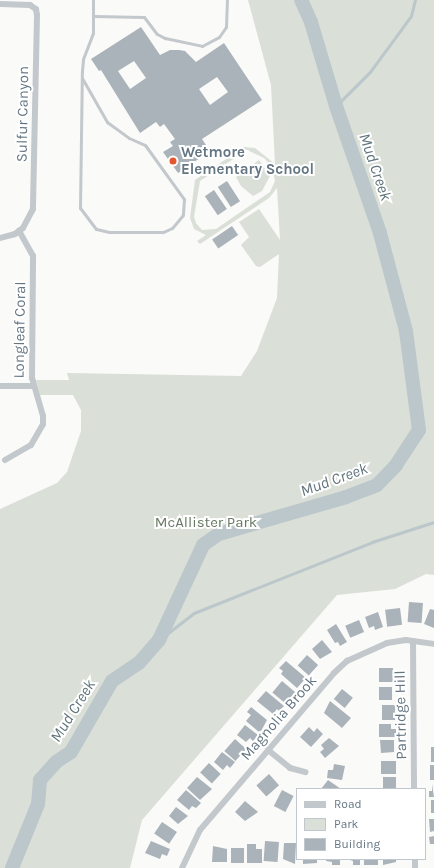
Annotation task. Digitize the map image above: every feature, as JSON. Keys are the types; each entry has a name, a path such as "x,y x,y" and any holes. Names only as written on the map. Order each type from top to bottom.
{"street":[{"name":"Sulfur Canyon","path":"0,4 30,5 36,9 37,15 35,198 32,214 26,225 19,231"},
{"path":"0,238 19,231"},
{"name":"Longleaf Coral","path":"5,460 31,445 42,428 43,416 32,386 33,256 19,231"},
{"path":"0,386 32,386"},
{"name":"Magnolia Brook","path":"182,868 200,830 347,661 375,646 413,641 434,644"},
{"name":"Partridge Hill","path":"413,641 414,788"},
{"path":"268,750 290,768 305,772"}],"lane":[{"path":"82,78 107,122 129,138 145,145 184,199 186,210 181,220 172,228 163,232 109,232 96,228 85,218 80,208 82,78 83,59 93,33 93,0"},
{"path":"93,16 144,17 164,38 202,46 219,37 226,27 227,0"}],"green space":[{"name":"McAllister Park","path":"248,0 434,0 434,575 426,574 395,589 337,595 142,820 130,868 0,868 0,509 57,483 67,472 81,431 81,410 73,395 40,395 36,380 69,380 67,373 241,376 257,351 277,298 279,254 260,267 256,266 241,245 249,237 239,222 259,209 280,240 277,188 269,198 200,244 197,241 206,235 194,229 190,218 195,180 244,147 255,148 275,164 271,85","holes":["247,150 264,158 272,167 275,181 270,192 216,229 202,230 196,223 194,217 200,181"]},
{"path":"259,160 270,176 262,191 253,196 241,186 236,177"}],"building":[{"path":"141,27 160,55 170,50 185,51 196,62 224,43 262,100 202,139 210,151 178,173 163,152 173,146 170,142 175,139 164,124 160,127 156,122 140,133 101,70 99,71 91,59","holes":["134,61 146,78 130,89 118,71","217,77 228,92 210,105 199,89"]},
{"path":"227,181 240,201 231,207 218,187"},
{"path":"214,190 227,209 218,215 205,196"},
{"path":"232,226 238,235 218,249 212,239"},
{"path":"409,602 423,603 422,623 408,622"},
{"path":"400,608 402,625 387,627 385,610"},
{"path":"430,609 434,610 434,628 424,624"},
{"path":"378,612 383,627 375,630 374,626 369,628 365,617"},
{"path":"359,620 364,632 350,638 345,626"},
{"path":"336,624 347,642 340,646 338,642 335,643 327,630"},
{"path":"322,640 332,652 320,659 312,649"},
{"path":"307,655 318,665 309,675 298,665"},
{"path":"286,661 306,678 297,688 281,674 283,671 279,668"},
{"path":"379,668 393,668 393,682 379,682"},
{"path":"282,681 295,692 285,703 272,692"},
{"path":"379,687 392,687 392,700 379,700"},
{"path":"342,689 353,698 345,708 334,699"},
{"path":"266,691 284,706 279,711 277,709 273,714 257,701"},
{"path":"330,701 351,718 342,728 324,713"},
{"path":"382,705 395,705 395,720 382,720"},
{"path":"251,707 267,720 260,733 246,721 251,715 247,712"},
{"path":"379,724 391,724 391,729 396,729 396,737 379,737"},
{"path":"245,725 258,735 253,741 250,738 246,742 237,735"},
{"path":"309,727 314,732 317,728 323,734 311,747 300,737"},
{"path":"329,738 339,746 325,758 320,752 324,749 321,745"},
{"path":"235,739 246,749 235,761 224,751"},
{"path":"380,740 394,740 394,752 381,753"},
{"path":"431,747 434,747 434,762 431,762"},
{"path":"222,752 235,762 230,768 227,765 223,770 214,762"},
{"path":"381,761 396,761 396,774 381,774"},
{"path":"209,763 221,774 212,783 200,773"},
{"path":"334,764 345,766 342,780 327,778 328,770 333,770"},
{"path":"430,765 434,765 434,780 430,780"},
{"path":"269,774 279,785 266,797 256,785"},
{"path":"197,777 212,789 200,800 187,788"},
{"path":"383,777 396,777 396,788 383,788"},
{"path":"328,780 340,788 322,788"},
{"path":"432,784 434,797 429,797 429,791 432,791"},
{"path":"186,790 201,803 196,808 192,806 189,810 177,800"},
{"path":"282,790 294,796 285,812 274,806"},
{"path":"431,800 434,800 434,813 431,813"},
{"path":"245,801 258,812 245,821 235,812"},
{"path":"176,807 188,816 178,824 169,816"},
{"path":"429,819 434,819 434,831 430,832"},
{"path":"162,822 177,832 169,844 154,834"},
{"path":"434,836 434,844 430,844 429,837"},
{"path":"151,841 170,849 167,856 162,854 160,859 145,853"},
{"path":"265,841 279,842 278,862 264,861"},
{"path":"284,843 296,843 295,864 283,859"},
{"path":"247,844 256,844 256,849 262,849 262,863 247,863"},
{"path":"213,846 227,849 227,862 212,862"},
{"path":"231,848 244,848 244,863 231,863"},
{"path":"303,860 317,860 317,863 303,864"},
{"path":"340,860 340,865 332,865 332,862 326,861"},
{"path":"350,860 360,860 360,865 353,865 353,861"},
{"path":"364,860 378,860 378,865 364,865"},
{"path":"383,860 396,860 396,862 383,865"}],"waterway":[{"name":"Mud Creek","path":"12,868 38,804 40,780 56,762 71,752 112,681 139,663 159,640 203,545 219,534 346,497 377,485 396,465 419,430 406,331 380,233 336,106 311,22 301,0"},
{"path":"336,106 370,72 411,16 415,0"},
{"path":"159,640 194,613 372,542 434,522"}],"place":[{"name":"Wetmore Elementary School","path":"173,161"}]}
